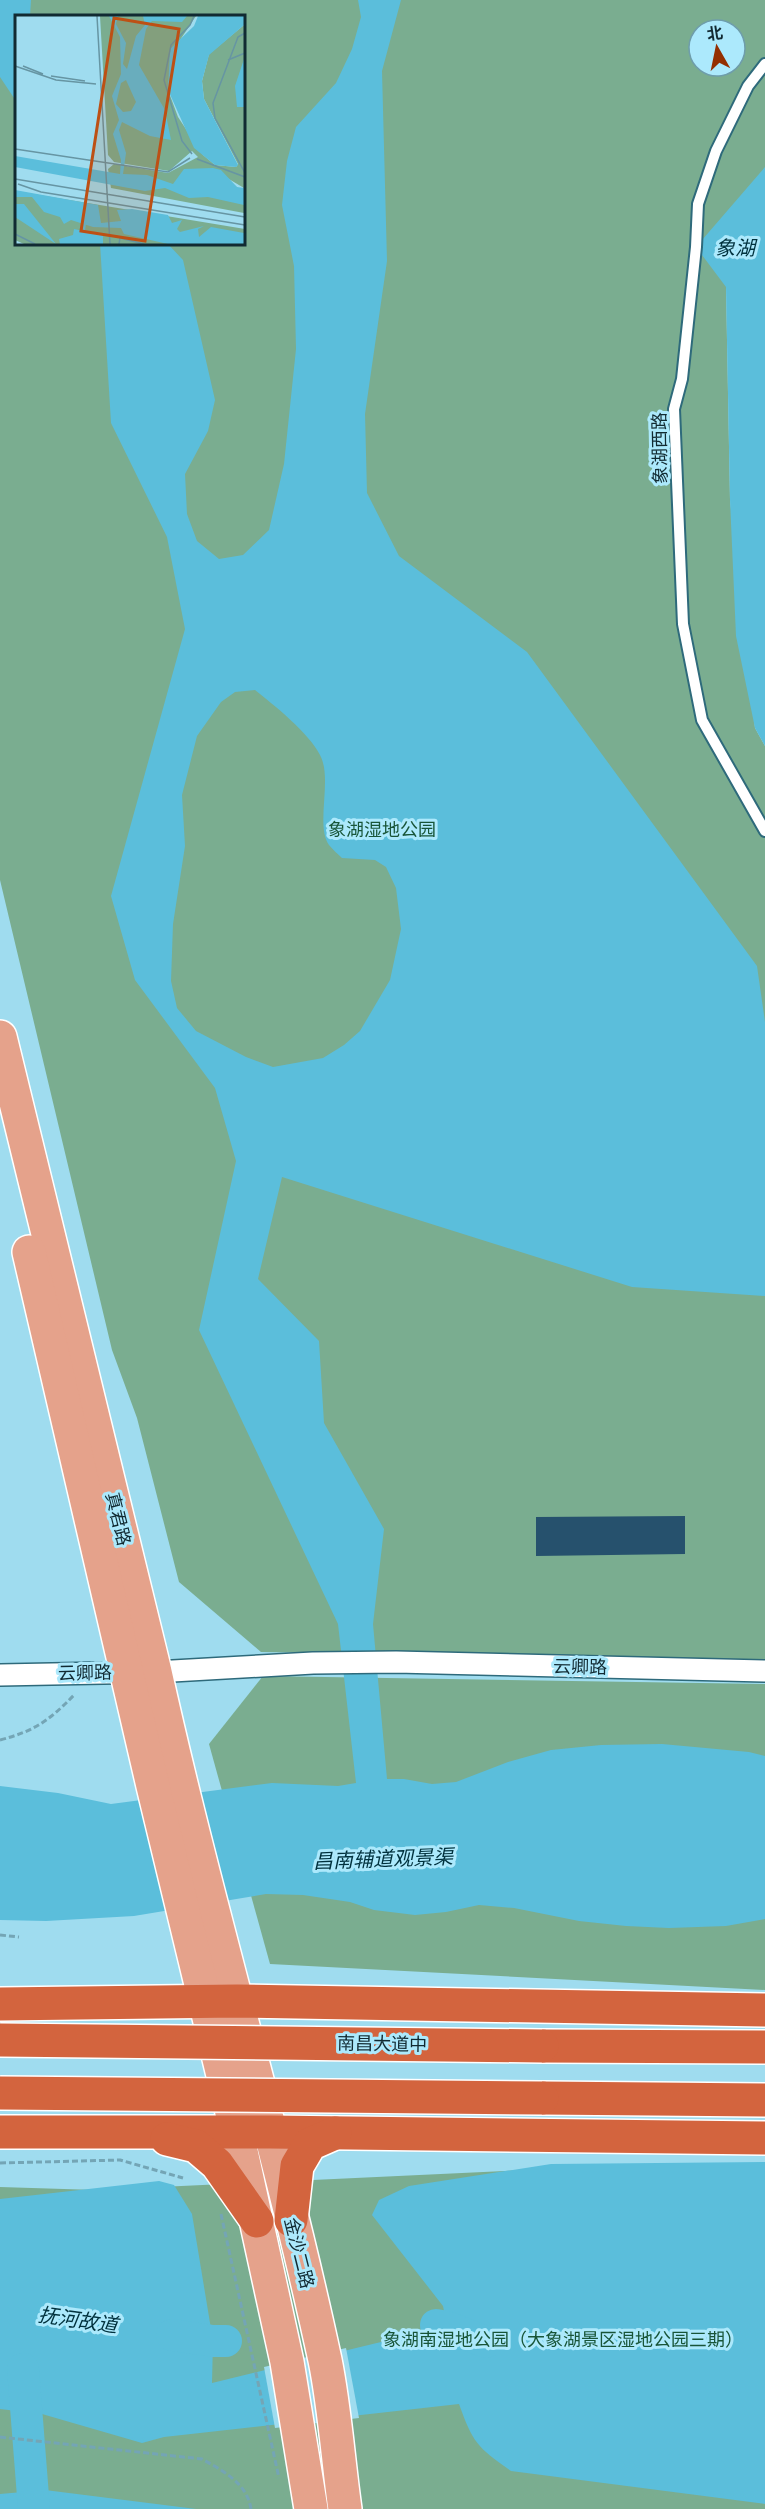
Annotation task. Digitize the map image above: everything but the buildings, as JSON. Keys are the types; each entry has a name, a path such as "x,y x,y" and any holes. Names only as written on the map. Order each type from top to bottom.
{"highway":[{"path":"0,2004 222,2002 765,2010"},
{"name":"南昌大道中","path":"0,2040 765,2047"},
{"path":"0,2093 765,2100"},
{"path":"0,2132 270,2132 764,2138"},
{"path":"139,2132 196,2146 217,2164 257,2221"},
{"path":"291,2220 297,2166 310,2144 335,2133"}],"main road":[{"name":"真君路","path":"0,1036 166,1782 222,2002"},
{"name":"真君路","path":"0,1126 141,1672"},
{"name":"金沙二路","path":"222,2002 270,2132 325,2363 345,2509"},
{"name":"金沙二路","path":"222,2002 237,2133 287,2362 311,2509"}],"street":[{"name":"云卿路","path":"0,1675 396,1662 765,1671"}],"lane":[{"name":"象湖西路","path":"765,64 748,86 716,151 698,204 696,247 682,380 674,409 684,624 702,720 765,831"}],"path":[{"path":"0,1740 20,1735 52,1718 94,1672"},
{"path":"0,1935 19,1937"},
{"path":"0,2163 120,2160 183,2178"},
{"path":"219,2206 281,2488"},
{"path":"0,2437 202,2459 231,2475 249,2498 251,2509"}],"green space":[{"name":"象湖湿地公园","path":"0,0 765,0 765,216 726,287 730,500 755,728 765,746 765,1660 261,1652 179,1582 137,1418 112,1350 0,880"},
{"path":"263,1676 765,1684 765,1990 270,1964 209,1744"},
{"name":"象湖南湿地公园（大象湖景区湿地公园三期）","path":"548,2169 765,2171 765,2509 0,2509 0,2187 96,2190"}],"water":[{"path":"0,0 31,0 30,15 15,15 15,100 0,77"},
{"name":"昌南辅道观景渠","path":"358,0 401,0 382,71 387,261 365,414 367,493 399,556 527,652 757,966 765,1022 765,1296 632,1287 282,1177 258,1279 319,1341 324,1423 384,1529 373,1624 387,1779 404,1779 432,1784 456,1782 508,1762 551,1750 601,1745 662,1744 749,1752 765,1756 765,1919 726,1926 669,1928 626,1926 579,1921 514,1908 479,1905 446,1912 415,1915 374,1910 350,1902 303,1895 266,1894 134,1916 46,1921 0,1920 0,1786 58,1793 111,1804 272,1783 338,1786 356,1783 338,1624 199,1330 236,1161 215,1088 135,980 111,896 185,629 167,537 111,423 100,244 168,244 183,260 215,400 208,431 185,474 187,514 197,541 219,559 243,555 269,530 284,464 296,349 294,266 282,205 287,161 296,127 336,83 352,49 361,17","holes":["255,690 281,711 308,738 324,765 324,826 329,845 342,858 375,860 386,867 396,888 401,929 390,980 360,1031 344,1045 323,1058 273,1067 246,1057 196,1031 177,1008 171,981 173,924 185,846 182,795 197,736 221,702 235,692"]},
{"name":"象湖","path":"765,167 765,746 755,728 736,636 730,500 726,287 696,247"},
{"name":"象湖南湿地公园（大象湖景区湿地公园三期）","path":"765,2162 765,2504 511,2471 483,2450 468,2428 459,2404 164,2437 142,2443 42,2414 0,2409 0,2199 159,2181 174,2185 192,2214 213,2341 212,2383 447,2326 443,2306 372,2215 379,2200 409,2186 551,2164"},
{"path":"45,2490 196,2509 0,2509 0,2494"}],"pier":[{"path":"346,2348 359,2418 275,2428 264,2367"}],"waterway":[{"name":"抚河故道","path":"436,2325 486,2342"},
{"name":"抚河故道","path":"172,2335 226,2341"},
{"name":"抚河故道","path":"23,2369 34,2509"}]}
